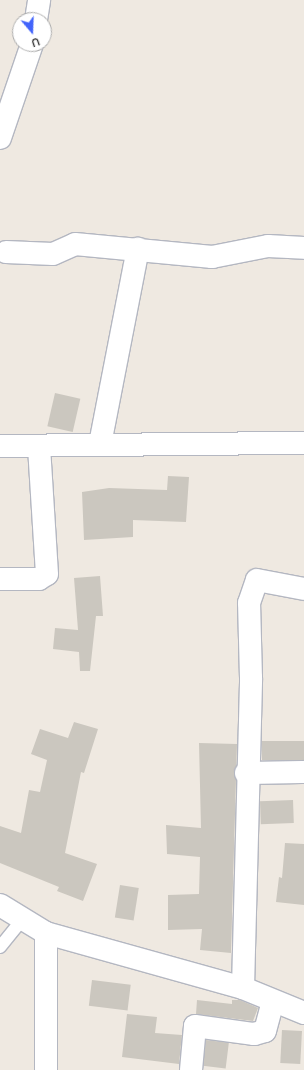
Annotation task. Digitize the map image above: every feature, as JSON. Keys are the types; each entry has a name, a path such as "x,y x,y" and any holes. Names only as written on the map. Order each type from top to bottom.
{"street":[{"path":"37,12 39,0"},
{"path":"0,138 29,52"},
{"path":"6,252 54,254 75,244 212,257 268,246 304,248"},
{"path":"100,444 138,249"},
{"path":"0,446 304,443"},
{"path":"0,579 39,579 47,574 39,446"},
{"path":"243,988 250,593 254,582 261,579 304,589"},
{"path":"246,773 304,772"},
{"path":"0,905 24,918 46,933 243,988 273,1002 304,1013"},
{"path":"46,933 46,1070"},
{"path":"191,1070 195,1026 254,1034 265,1031 273,1002"}],"lane":[{"path":"0,947 24,918"}],"building":[{"path":"55,393 80,399 73,432 47,426"},
{"path":"168,476 189,477 186,522 133,520 133,537 84,540 82,492 109,488 167,490"},
{"path":"100,576 103,616 96,616 90,671 80,671 79,652 53,649 55,628 78,630 74,578"},
{"path":"74,722 98,729 84,773 81,772 65,853 97,864 83,901 57,891 59,887 0,863 0,826 21,833 29,790 40,792 47,760 31,754 40,729 68,738"},
{"path":"262,741 304,741 304,760 262,760"},
{"path":"199,743 237,744 231,953 200,950 202,929 168,930 168,895 199,894 200,857 167,854 166,825 201,828"},
{"path":"293,800 294,823 261,824 260,801"},
{"path":"285,843 304,844 304,905 276,902 279,877 282,878"},
{"path":"120,885 139,888 134,921 115,918"},
{"path":"92,980 131,985 128,1011 89,1006"},
{"path":"197,1000 232,1004 232,1000 240,1000 258,1008 253,1021 196,1014"},
{"path":"127,1014 157,1017 155,1033 182,1035 179,1064 122,1057"},
{"path":"282,1030 302,1031 300,1064 280,1063"},
{"path":"206,1040 229,1043 226,1069 203,1066"}]}
